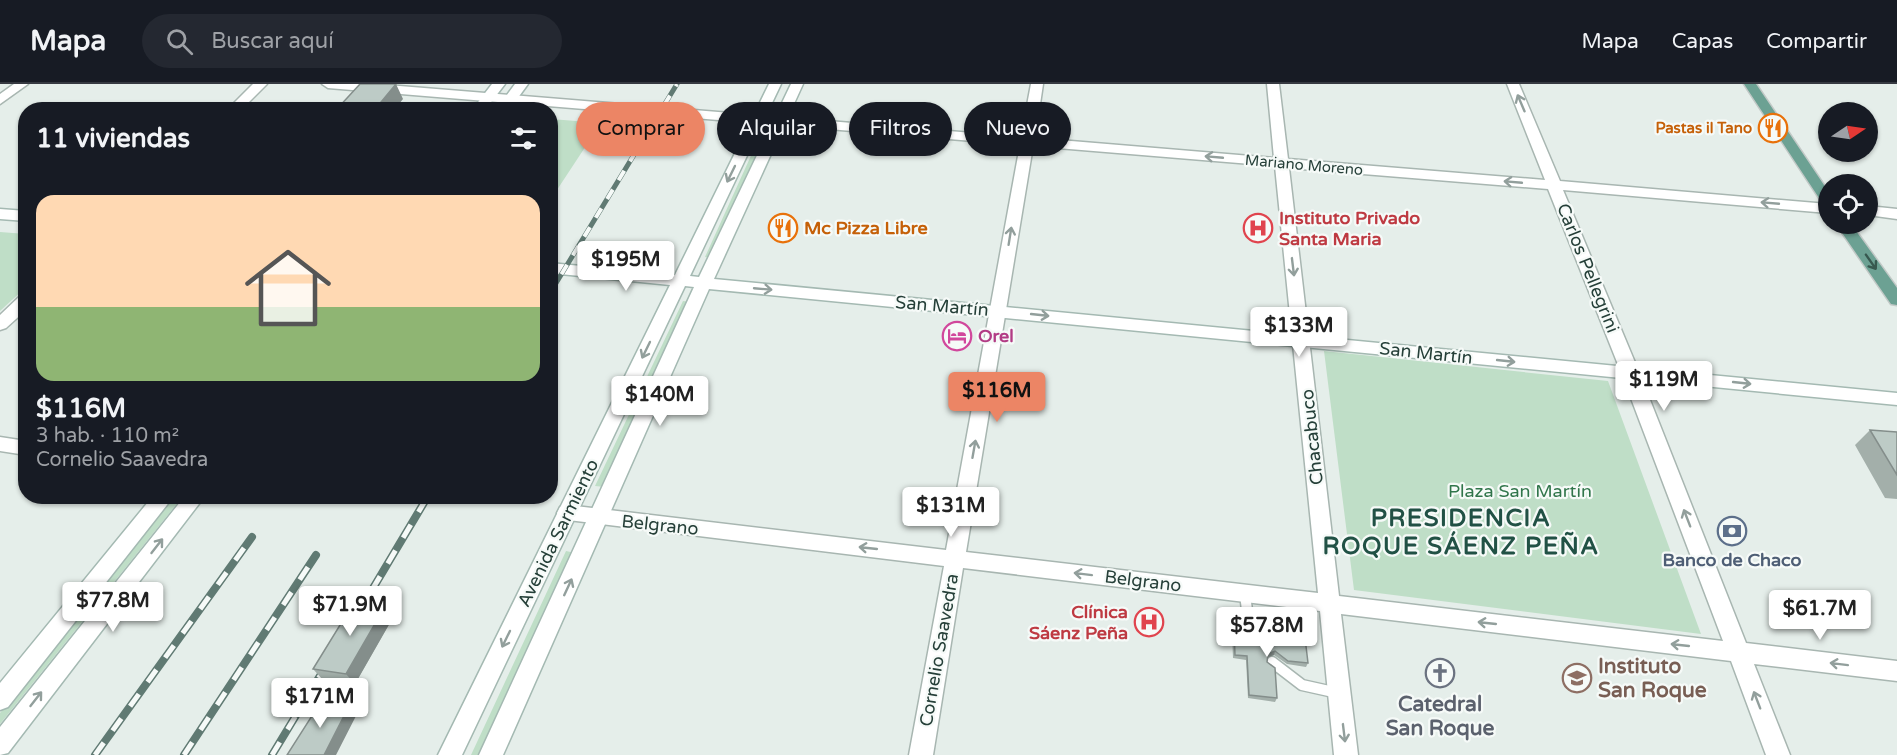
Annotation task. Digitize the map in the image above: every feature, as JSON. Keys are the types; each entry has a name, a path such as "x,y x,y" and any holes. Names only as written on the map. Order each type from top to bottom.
{"main road":[{"path":"1750,84 1818,186"},
{"path":"1851,234 1897,300"}],"street":[{"path":"0,100 22,84"},
{"path":"242,102 261,84"},
{"name":"Mariano Moreno","path":"328,84 488,97 501,102"},
{"path":"484,102 499,84"},
{"path":"508,102 522,84"},
{"name":"Avenida Sarmiento","path":"766,102 775,84"},
{"name":"Avenida Sarmiento","path":"788,102 797,84"},
{"name":"Cornelio Saavedra","path":"1034,102 1037,84"},
{"name":"Chacabuco","path":"1273,84 1346,755"},
{"name":"Carlos Pellegrini","path":"1513,84 1630,372 1778,755"},
{"name":"Mariano Moreno","path":"558,107 717,117"},
{"name":"Mariano Moreno","path":"837,125 964,136"},
{"name":"Mariano Moreno","path":"1071,145 1818,207"},
{"name":"Avenida Sarmiento","path":"450,755 740,156"},
{"name":"Avenida Sarmiento","path":"491,755 763,156"},
{"name":"Cornelio Saavedra","path":"921,755 1024,156"},
{"path":"1878,213 1897,214"},
{"path":"0,214 18,215"},
{"name":"San Martín","path":"558,269 1897,399"},
{"path":"0,324 18,307"},
{"path":"0,444 18,447"},
{"path":"0,700 159,504"},
{"path":"0,745 190,504"},
{"name":"Belgrano","path":"567,513 954,557 1328,605 1897,671"}],"lane":[{"path":"1245,594 1250,635"},
{"path":"1272,663 1295,683 1307,689 1339,693"}],"green space":[{"path":"558,120 576,121 576,156 579,156 558,188"},
{"path":"751,156 757,156 711,258 705,257"},
{"path":"0,232 18,233 18,294 0,311"},
{"path":"683,301 691,302 605,487 595,486"},
{"name":"Plaza San Martín","path":"1324,351 1608,381 1701,634 1354,590"},
{"path":"169,504 177,504 0,724 0,713"},
{"path":"566,551 575,553 481,755 471,755"}],"building":[{"path":"360,84 396,84 381,102 343,102"},
{"path":"1870,430 1897,432 1897,475"},
{"path":"356,599 387,603 346,674 313,669"},
{"path":"1234,629 1244,630 1246,636 1252,638 1258,632 1305,638 1308,663 1288,661 1275,651 1268,654 1267,662 1275,668 1277,698 1249,695 1247,656 1235,655"},
{"path":"322,700 350,704 324,755 287,755"}],"railway":[{"path":"558,280 677,84"},
{"path":"357,615 423,504"},
{"path":"95,755 252,537"},
{"path":"184,755 316,555"},
{"path":"272,755 329,661"}],"place":[{"name":"Pastas il Tano","path":"1773,128"},
{"name":"Mc Pizza Libre","path":"783,228"},
{"name":"Instituto Privado Santa Maria","path":"1258,228"},
{"name":"Orel","path":"957,336"},
{"name":"Banco de Chaco","path":"1732,531"},
{"name":"Clínica Sáenz Peña","path":"1149,622"},
{"name":"Catedral San Roque","path":"1440,673"},
{"name":"Instituto San Roque","path":"1577,678"}],"district":[{"name":"PRESIDENCIA ROQUE SÁENZ PEÑA","path":"1461,532"}]}
